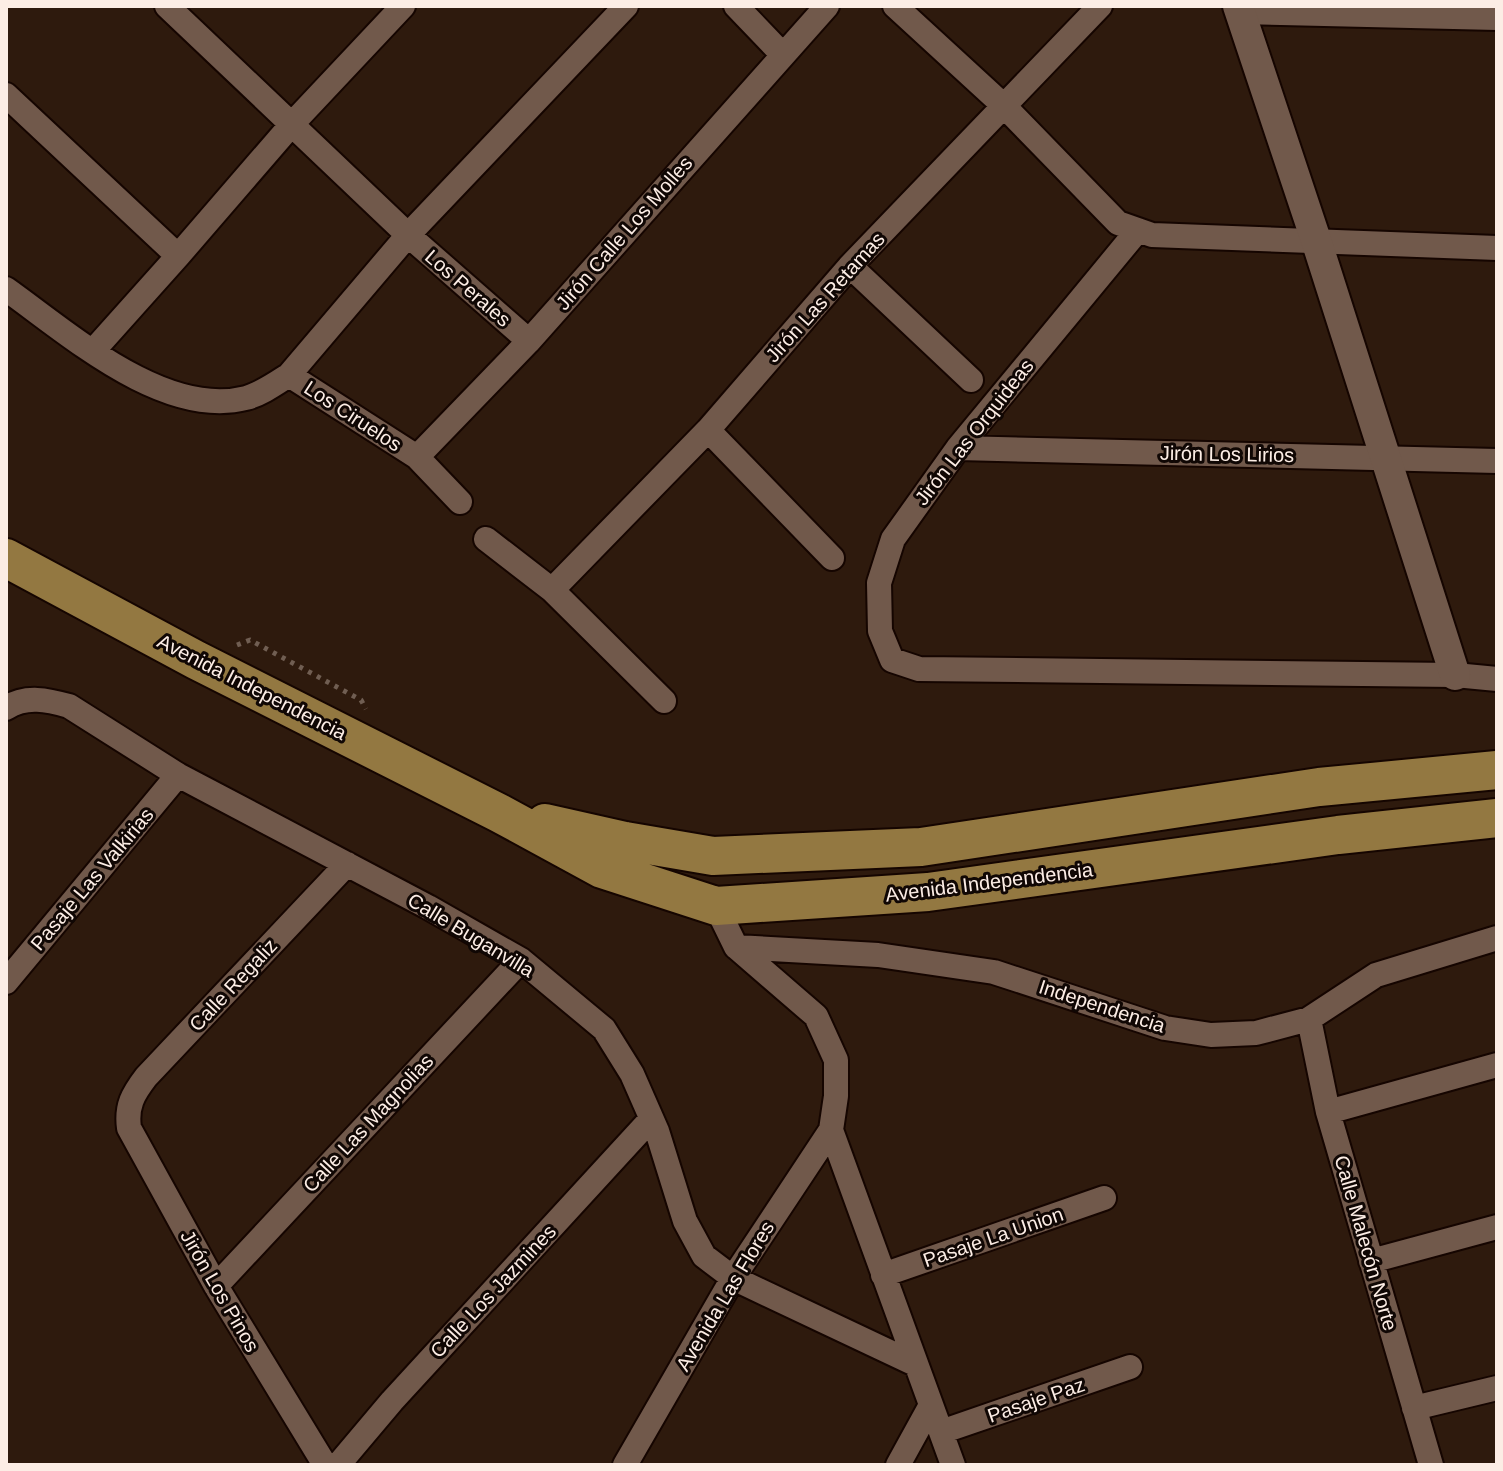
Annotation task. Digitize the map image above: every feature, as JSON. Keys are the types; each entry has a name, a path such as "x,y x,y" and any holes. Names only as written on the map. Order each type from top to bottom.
{"main road":[{"name":"Avenida Independencia","path":"6,558 196,660 499,813 602,869 716,906 928,892 1338,835 1497,818"},
{"name":"Avenida Independencia","path":"499,813 625,841 713,856 921,847 1319,787 1497,770"}],"street":[{"path":"93,351 292,124 403,6"},
{"path":"6,289 93,351 145,382 189,399 227,401 247,398 289,375 408,235 626,6"},
{"path":"736,6 782,54"},
{"name":"Jirón Calle Los Molles","path":"417,457 529,341 827,6"},
{"path":"895,6 1004,106 1118,223 1152,235 1497,248"},
{"name":"Jirón Las Retamas","path":"552,590 708,430 850,266 1100,6"},
{"path":"1497,18 1239,9 1455,675 1497,679"},
{"name":"Los Perales","path":"181,11 292,124 408,235 529,341"},
{"path":"6,95 178,256"},
{"name":"Jirón Las Orquideas","path":"1138,230 958,448 893,539 879,583 880,631 892,660 919,669 1455,675"},
{"path":"850,266 971,380"},
{"name":"Los Ciruelos","path":"289,375 417,457 460,502"},
{"path":"708,430 832,558"},
{"name":"Jirón Los Lirios","path":"958,448 1497,461"},
{"path":"486,539 552,590 664,701"},
{"name":"Calle Buganvilla","path":"16,704 50,700 69,706 178,775 521,960 604,1029 632,1074 651,1119 685,1221 704,1256 733,1278 915,1364"},
{"name":"Pasaje Las Valkirias","path":"6,982 178,775"},
{"name":"Calle Regaliz","path":"127,1111 133,1095 146,1077 347,864"},
{"path":"716,906 736,947 816,1016 836,1060 836,1096 831,1130 953,1465"},
{"name":"Independencia","path":"736,947 878,955 994,972 1165,1028 1211,1035 1256,1033 1309,1019 1376,975 1497,938"},
{"name":"Calle Las Magnolias","path":"216,1286 521,960"},
{"name":"Calle Malecón Norte","path":"1309,1019 1328,1112 1431,1465"},
{"path":"1328,1112 1497,1065"},
{"name":"Jirón Los Pinos","path":"127,1111 129,1128 216,1286 325,1465"},
{"name":"Calle Los Jazmines","path":"338,1465 392,1401 651,1119"},
{"name":"Avenida Las Flores","path":"625,1465 733,1278 831,1130"},
{"name":"Pasaje La Union","path":"883,1275 1104,1198"},
{"path":"1371,1261 1497,1227"},
{"name":"Pasaje Paz","path":"941,1432 1130,1367"},
{"path":"1414,1408 1497,1388"},
{"path":"898,1465 931,1405"}]}
